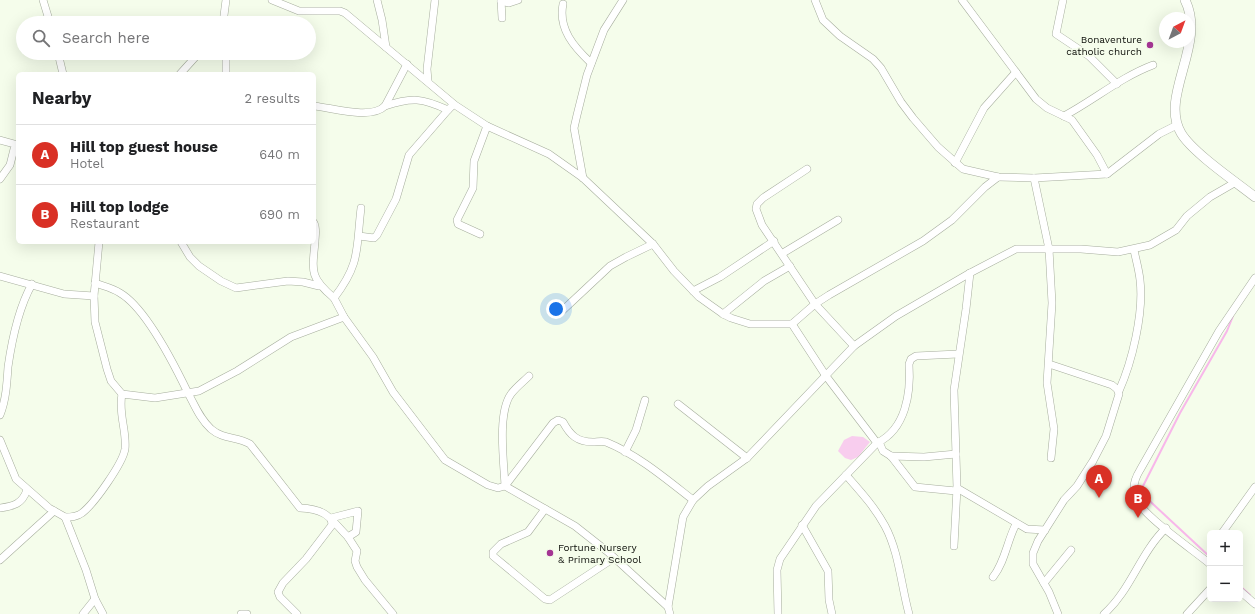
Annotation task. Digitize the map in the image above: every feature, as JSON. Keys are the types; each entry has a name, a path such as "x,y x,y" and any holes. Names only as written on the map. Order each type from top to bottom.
{"street":[{"path":"43,0 48,16"},
{"path":"224,16 226,0"},
{"path":"272,0 299,11 340,11 355,20 455,105 487,126 549,154 583,178 654,244 693,291 723,314 750,324 792,324 815,304 860,276 911,250 952,220 985,187 998,177"},
{"path":"377,0 386,47"},
{"path":"428,81 427,68 435,0"},
{"path":"502,18 501,1 509,3 518,0"},
{"path":"583,178 574,128 591,63 609,20 623,0"},
{"path":"815,0 823,20 840,36 873,59 881,68 901,102 913,118 938,147 963,169 998,177 1034,178 1107,174 1159,134 1176,125"},
{"path":"962,0 1016,72 1025,87 1047,108 1072,120 1097,155 1107,174"},
{"path":"1063,0 1055,31 1056,34 1089,56 1117,84"},
{"path":"1185,0 1190,12 1192,34 1176,105 1176,125 1190,145 1255,197"},
{"path":"563,4 562,13 566,32 575,47 591,63"},
{"path":"60,60 63,72"},
{"path":"182,72 193,60"},
{"path":"226,60 226,72"},
{"path":"385,106 407,64"},
{"path":"1064,116 1117,84 1132,73 1153,65"},
{"path":"955,163 974,124 984,108 1016,72"},
{"path":"316,106 365,114 376,112 385,106 404,100 415,99 428,101 448,110"},
{"path":"359,236 374,238 377,235 396,199 410,155 448,110 455,105"},
{"path":"480,234 458,224 456,220 473,188 474,160 487,126"},
{"path":"0,140 16,144"},
{"path":"0,179 10,164 14,149 16,147"},
{"path":"807,169 757,204 756,209 759,217 815,304 854,346"},
{"path":"1034,178 1049,249 1052,303 1047,383 1054,429 1051,458"},
{"path":"669,610 683,517 693,500 708,486 747,458 854,346 896,316 970,273 1016,249 1118,252 1134,250 1150,245 1176,230 1187,216 1210,197 1236,182"},
{"path":"334,298 350,274 356,261 361,208"},
{"path":"782,253 838,220"},
{"path":"693,291 720,277 774,241"},
{"path":"99,244 94,296 95,322 111,381 122,394 155,398 188,393 207,388 291,336 344,317"},
{"path":"182,244 190,257 199,266 220,281 236,288 288,281 303,282 319,286 334,298 344,317 373,357 385,380 410,416 445,460 488,485 498,488 505,486 553,423 558,420 563,422 568,431 580,441 605,442 625,452 650,467 693,500"},
{"path":"315,244 313,268 319,286"},
{"path":"563,310 610,266 626,256 654,244"},
{"path":"1058,614 1044,583 1033,564 1032,558 1045,530 1064,500 1087,472 1106,436 1120,397 1119,392 1134,351 1139,309 1140,281 1134,250"},
{"path":"723,314 764,281 790,266"},
{"path":"954,546 956,454 954,390 970,273"},
{"path":"0,276 64,294 94,296"},
{"path":"1207,559 1141,509 1137,502 1134,485 1135,478 1219,331 1255,278"},
{"path":"95,283 120,292 132,302 162,343 198,414 210,428 223,437 242,440 250,444 300,508 318,510 331,518 348,537 357,551 355,561 365,580 393,614"},
{"path":"1,411 13,337 23,301 32,284"},
{"path":"792,324 826,376 884,452 891,456 915,487 956,489 1016,524 1030,530 1045,530"},
{"path":"778,614 778,564 802,525 816,506 878,443 889,436 904,413 907,397 909,364 911,359 916,356 958,354"},
{"path":"1049,364 1112,386 1119,392"},
{"path":"505,486 503,421 507,402 511,394 529,376"},
{"path":"65,517 78,515 87,509 117,468 123,457 125,443 120,412 122,394"},
{"path":"625,452 639,423 645,400"},
{"path":"678,404 747,458"},
{"path":"0,440 11,471 27,490 54,511 61,513 65,517 86,570 95,599 103,614"},
{"path":"891,456 924,457 956,454"},
{"path":"846,475 867,498 885,527 896,559 909,614"},
{"path":"505,486 575,526 661,598 669,610"},
{"path":"1224,530 1255,487"},
{"path":"0,508 20,503 23,500 27,490"},
{"path":"545,509 528,532 501,544 493,552 493,556 545,599 550,600 614,558"},
{"path":"0,560 54,511"},
{"path":"331,518 358,511 356,532 348,537"},
{"path":"297,614 280,597 279,589 306,559 332,525 331,518"},
{"path":"993,577 1002,564 1007,544 1016,524"},
{"path":"802,525 828,571 829,600 832,614"},
{"path":"1104,614 1121,596 1144,554 1166,528"},
{"path":"1044,583 1071,550"},
{"path":"1187,614 1207,592"},
{"path":"1243,594 1255,604"},
{"path":"83,614 95,599"},
{"path":"241,614 247,614"}],"shaded area":[{"path":"852,436 863,437 870,442 858,457 851,460 845,458 838,451 844,440"}],"waterway":[{"path":"1207,554 1140,492 1180,413 1227,331 1233,316"},
{"path":"1243,589 1250,595"}],"place":[{"name":"Bonaventure catholic church","path":"1150,45"},
{"name":"Hill top guest house","path":"1099,498"},
{"name":"Hill top lodge","path":"1138,518"},
{"name":"Fortune Nursery & Primary School","path":"550,553"}]}
